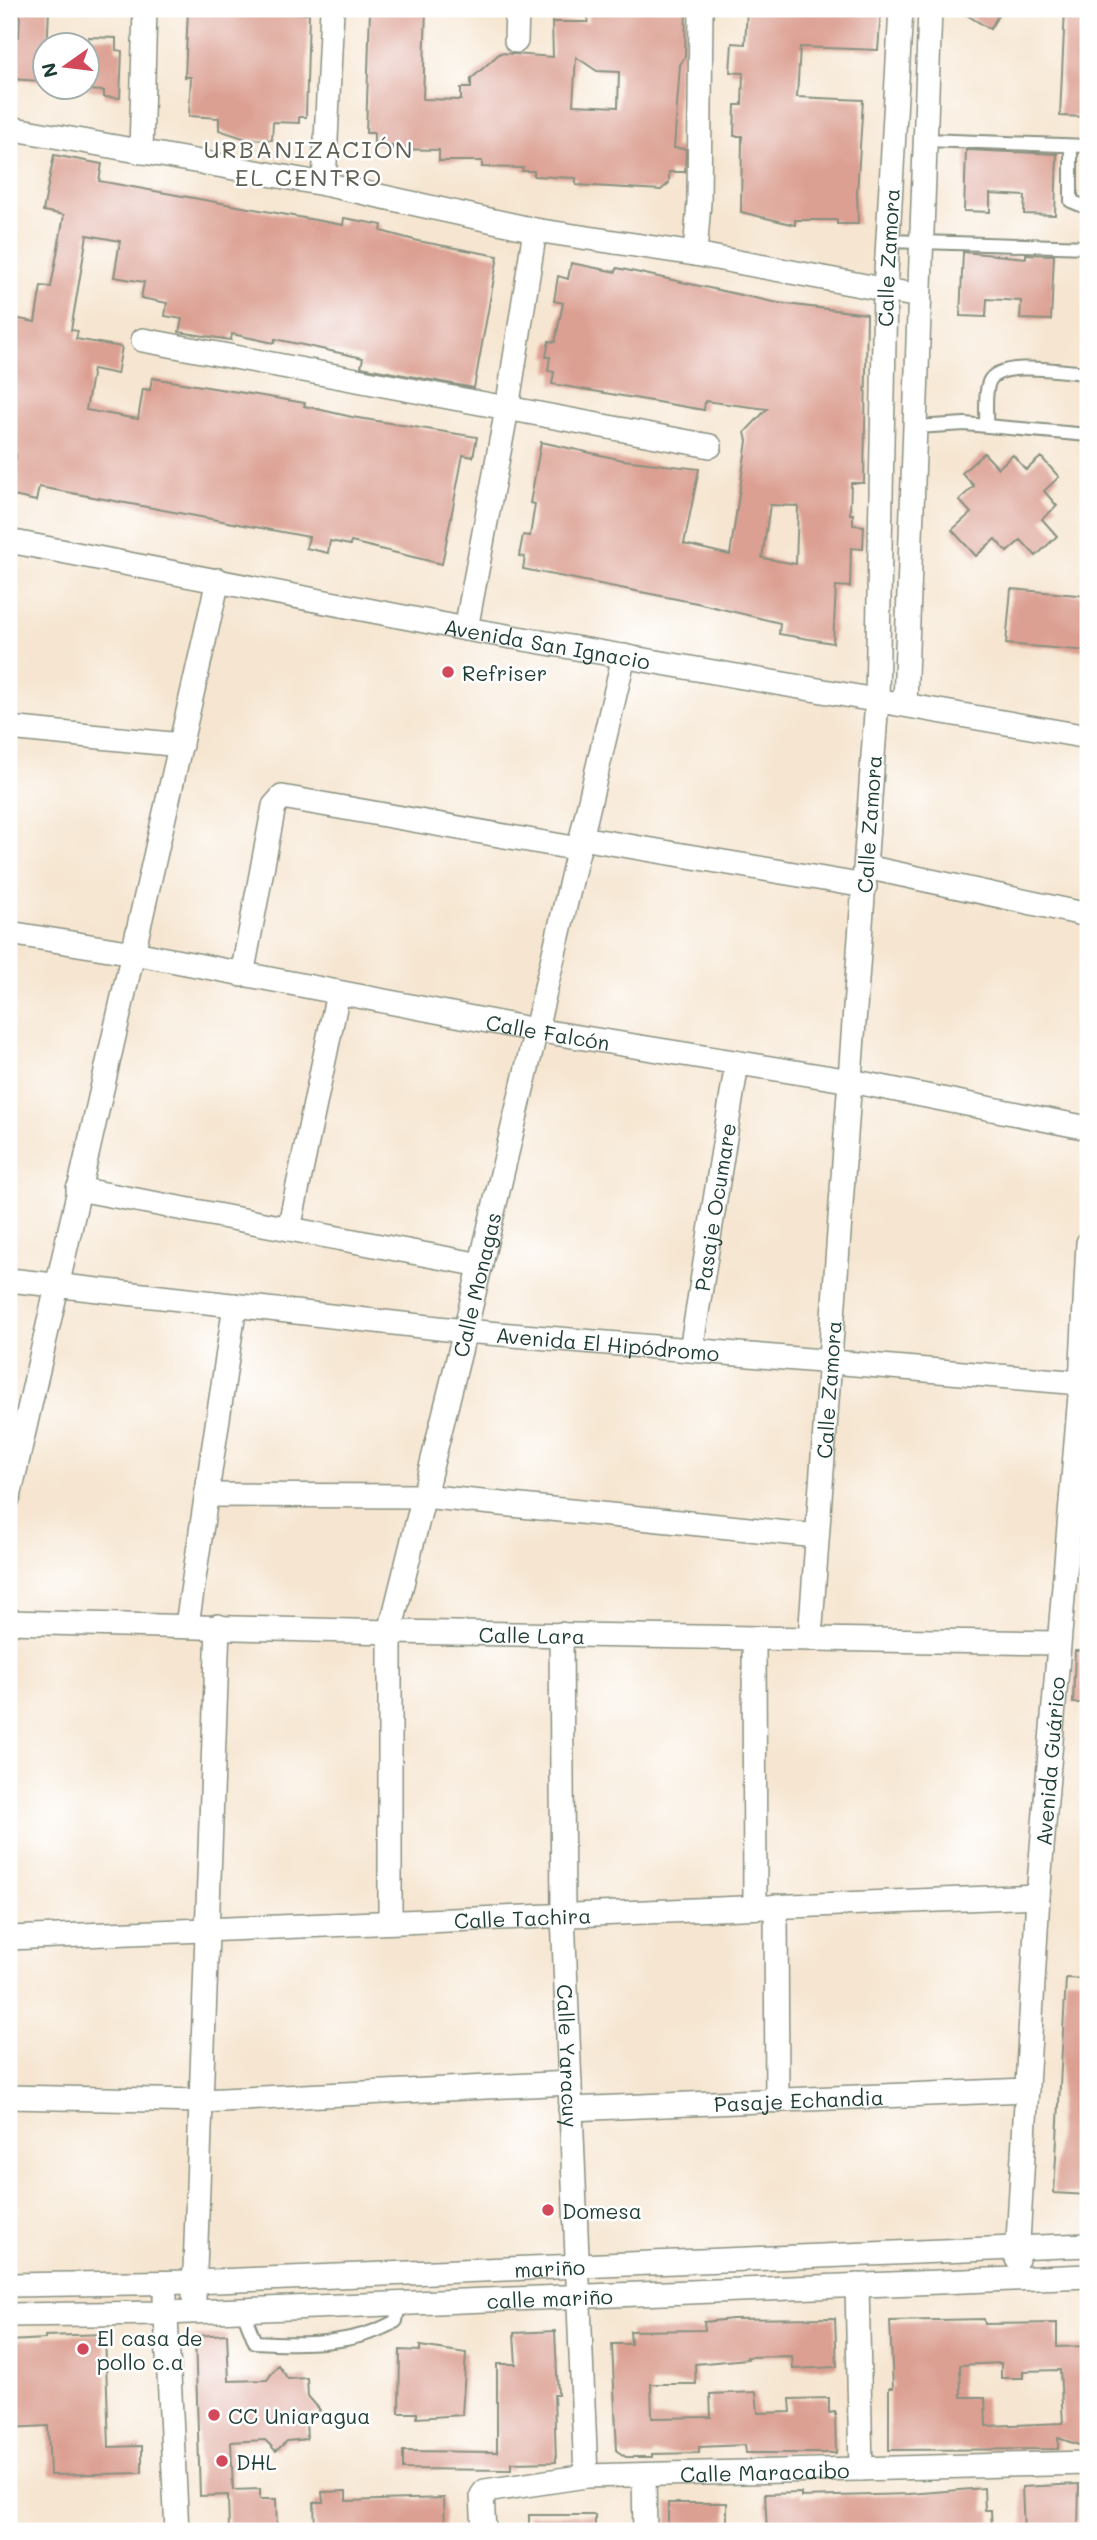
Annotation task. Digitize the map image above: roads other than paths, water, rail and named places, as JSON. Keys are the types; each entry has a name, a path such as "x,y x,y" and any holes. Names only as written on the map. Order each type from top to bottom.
{"street":[{"path":"141,152 145,9"},
{"path":"324,184 332,9"},
{"path":"516,41 517,9"},
{"path":"695,254 699,202 701,9"},
{"name":"Calle Zamora","path":"810,1639 877,700 886,292 901,9"},
{"name":"Calle Zamora","path":"905,704 916,427 919,242 926,140 930,9"},
{"path":"9,128 324,184 535,230 695,254 886,292 919,296"},
{"path":"466,629 507,409 535,230"},
{"path":"143,340 710,446"},
{"name":"Avenida San Ignacio","path":"9,541 466,629 1088,737"},
{"path":"9,1497 218,580"},
{"name":"Calle Monagas","path":"390,1922 390,1632 481,1265 624,656"},
{"path":"9,728 181,745"},
{"path":"242,975 274,806 282,797 580,844 865,876 1088,915"},
{"name":"Calle Falcón","path":"9,933 134,953 535,1030 851,1082 1088,1128"},
{"path":"289,1229 338,993"},
{"name":"Pasaje Ocumare","path":"691,1349 737,1063"},
{"path":"78,1189 481,1265"},
{"name":"Avenida Guárico","path":"1017,2279 1038,1896 1057,1643 1081,1383 1088,1243"},
{"name":"Avenida El Hipódromo","path":"9,1280 465,1331 1081,1383"},
{"path":"187,1625 234,1304"},
{"path":"206,1495 423,1496 817,1536"},
{"name":"Calle Lara","path":"9,1622 390,1632 1057,1643"},
{"path":"194,2311 218,1626"},
{"name":"Calle Yaracuy","path":"561,1634 563,1915 575,2266 586,2476"},
{"path":"754,1638 765,1907 777,2101"},
{"name":"Calle Tachira","path":"9,1938 1038,1896"},
{"path":"9,2098 201,2101 570,2083"},
{"name":"Pasaje Echandia","path":"570,2109 1027,2090"},
{"name":"mariño","path":"9,2285 194,2282 1088,2245"},
{"name":"calle mariño","path":"9,2315 165,2313 1088,2276"},
{"path":"166,2283 165,2313 177,2531"},
{"path":"857,2285 861,2469"},
{"name":"Calle Maracaibo","path":"484,2531 482,2495 485,2491 586,2476 644,2477 1088,2463"},
{"path":"644,2477 645,2531"}],"lane":[{"path":"926,140 1088,146"},
{"path":"1070,146 1072,201 1088,208"},
{"path":"888,241 1088,247"},
{"path":"986,426 988,383 996,372 1012,368 1088,373"},
{"path":"916,427 986,426 1088,435"},
{"path":"242,2309 255,2342 288,2344 343,2339 380,2331 396,2321 399,2304"}],"place":[{"name":"Refriser","path":"448,672"},
{"name":"Domesa","path":"548,2210"},
{"name":"El casa de pollo c.a","path":"83,2349"},
{"name":"CC Uniaragua","path":"214,2415"},
{"name":"DHL","path":"222,2461"}],"district":[{"name":"URBANIZACIÓN EL CENTRO","path":"309,162"}]}
